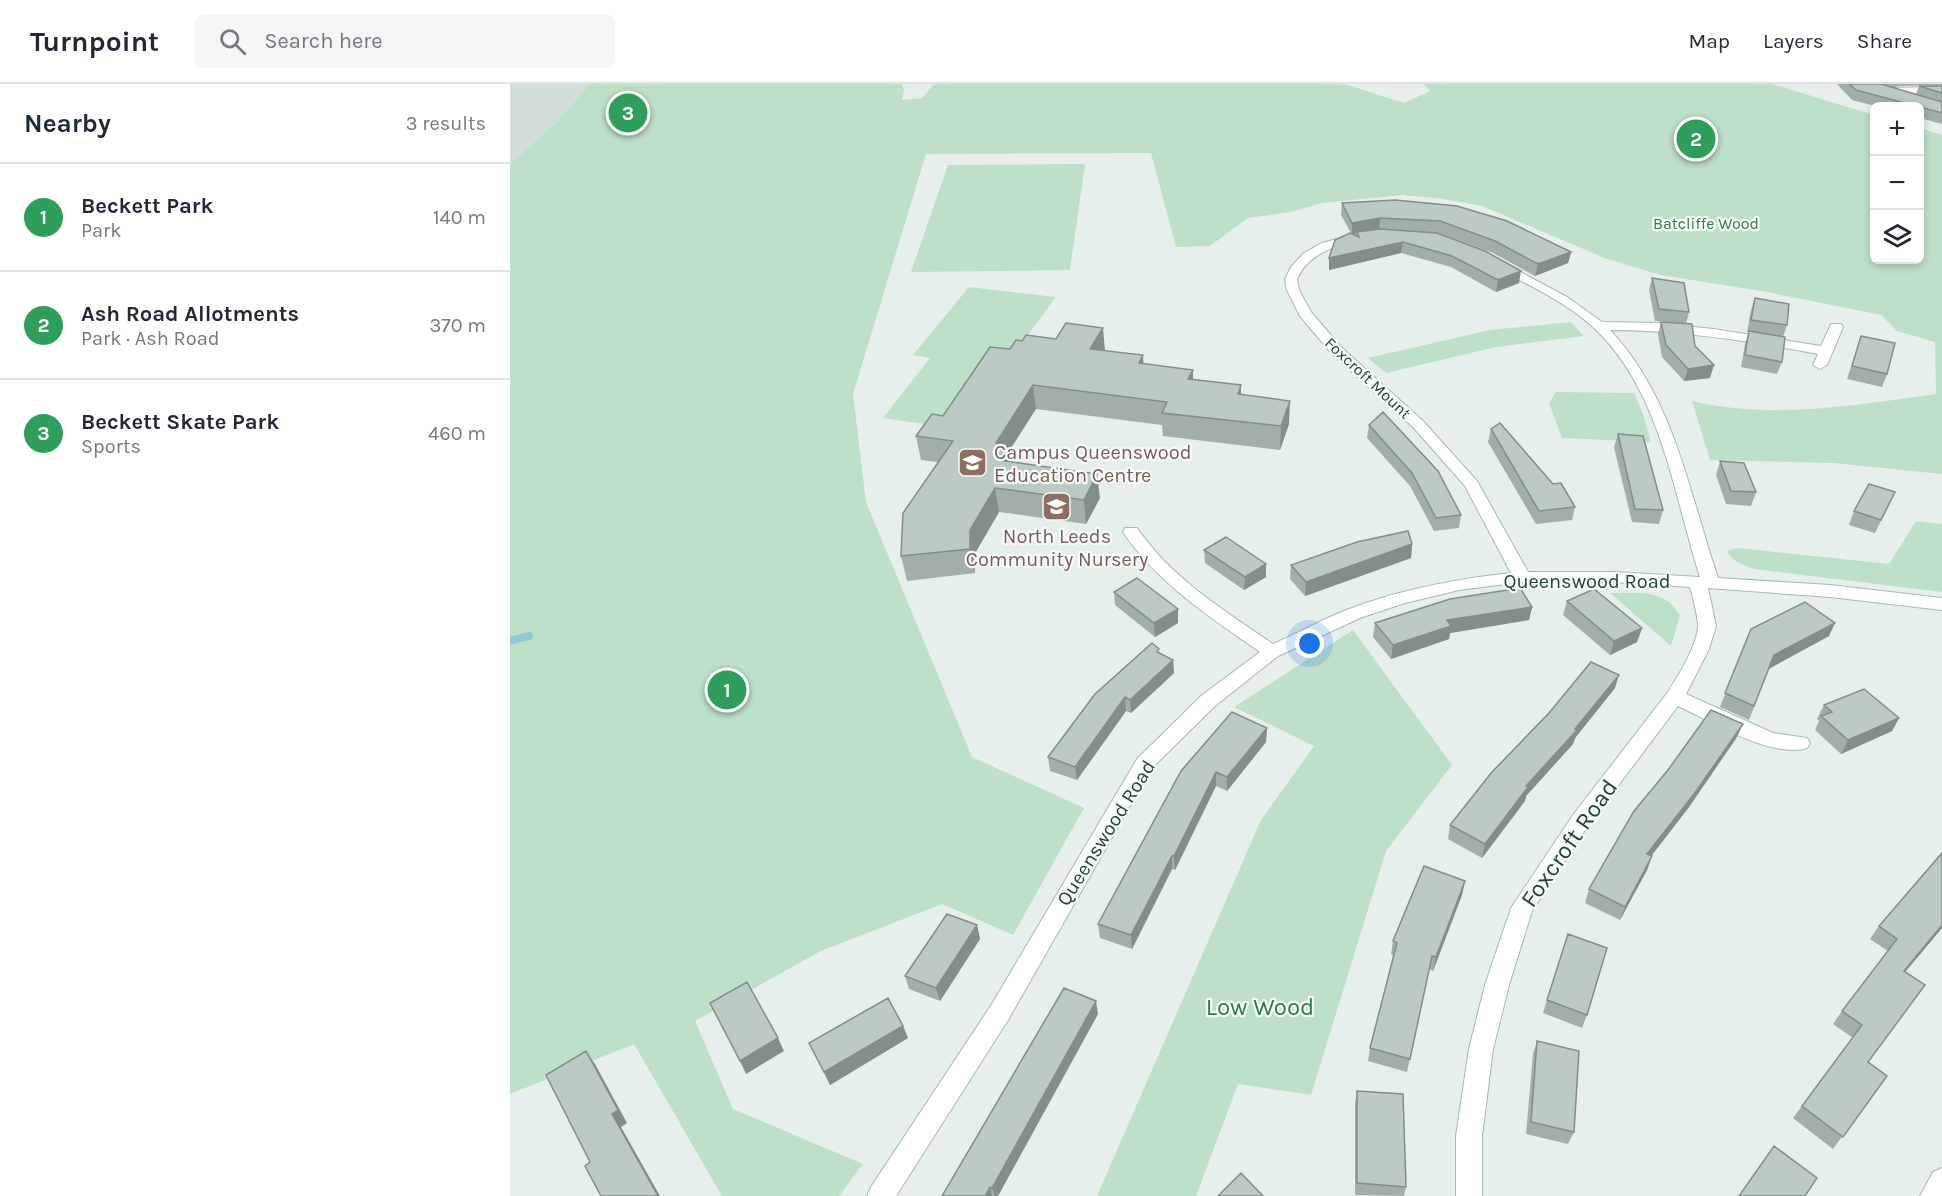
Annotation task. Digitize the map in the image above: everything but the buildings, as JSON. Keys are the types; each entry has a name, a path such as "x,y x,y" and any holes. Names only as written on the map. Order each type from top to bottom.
{"street":[{"path":"1914,102 1873,89 1942,90"},
{"name":"Foxcroft Mount","path":"1371,236 1344,240 1307,256 1294,271 1291,279 1298,302 1337,351 1418,424 1472,484 1522,577"},
{"path":"1488,258 1548,291 1599,326 1631,364 1658,412 1704,582"},
{"path":"1599,326 1645,325 1712,330 1826,351"},
{"path":"1820,365 1836,327"},
{"path":"1131,532 1143,553 1165,574 1272,652"},
{"name":"Queenswood Road","path":"880,1196 1000,1012 1144,764 1208,701 1272,652 1354,614 1401,598 1459,584 1522,577 1615,577 1704,582 1830,591 1942,604"},
{"name":"Foxcroft Road","path":"1469,1196 1469,1136 1481,1049 1497,985 1522,908 1581,821 1675,697 1700,649 1707,626 1704,582"},
{"path":"1675,697 1770,740 1800,743"},
{"path":"1933,1196 1942,1180"}],"shaded area":[{"path":"510,84 590,84 557,122 510,164"}],"green space":[{"name":"Batcliffe Wood","path":"590,84 902,84 904,90 902,100 922,98 933,85 941,84 1337,84 1348,85 1404,103 1430,91 1424,84 1772,84 1870,114 1870,264 1924,264 1924,129 1942,135 1942,474 1834,463 1710,460 1692,401 1722,407 1783,410 1845,406 1936,394 1935,342 1897,331 1881,315 1767,292 1661,275 1607,259 1482,206 1403,195 1322,203 1291,212 1248,218 1210,246 1176,247 1151,153 926,154 853,394 866,502 972,757 1084,808 1013,935 942,904 821,951 695,1021 733,1109 863,1164 839,1196 722,1196 634,1044 510,1094 510,164 557,122"},
{"path":"1085,164 1070,270 911,272 948,165"},
{"path":"969,287 1056,297 1007,363 938,426 883,418 930,358 913,355"},
{"path":"1571,322 1584,336 1496,347 1386,373 1368,358 1490,330"},
{"path":"1556,392 1634,393 1651,442 1562,438 1549,403"},
{"path":"1916,521 1942,524 1942,592 1754,569 1735,560 1727,551 1738,548 1889,564"},
{"path":"1610,593 1650,594 1659,596 1674,607 1680,616 1671,646"},
{"name":"Low Wood","path":"1353,630 1452,765 1386,851 1311,1095 1238,1084 1196,1196 1097,1196 1261,820 1314,746 1234,707"}],"waterway":[{"path":"510,641 529,636"}],"place":[{"name":"Beckett Skate Park","path":"628,113"},
{"name":"Ash Road Allotments","path":"1696,139"},
{"name":"Campus Queenswood Education Centre","path":"973,463"},
{"name":"North Leeds Community Nursery","path":"1057,506"},
{"name":"Beckett Park","path":"727,690"}]}
